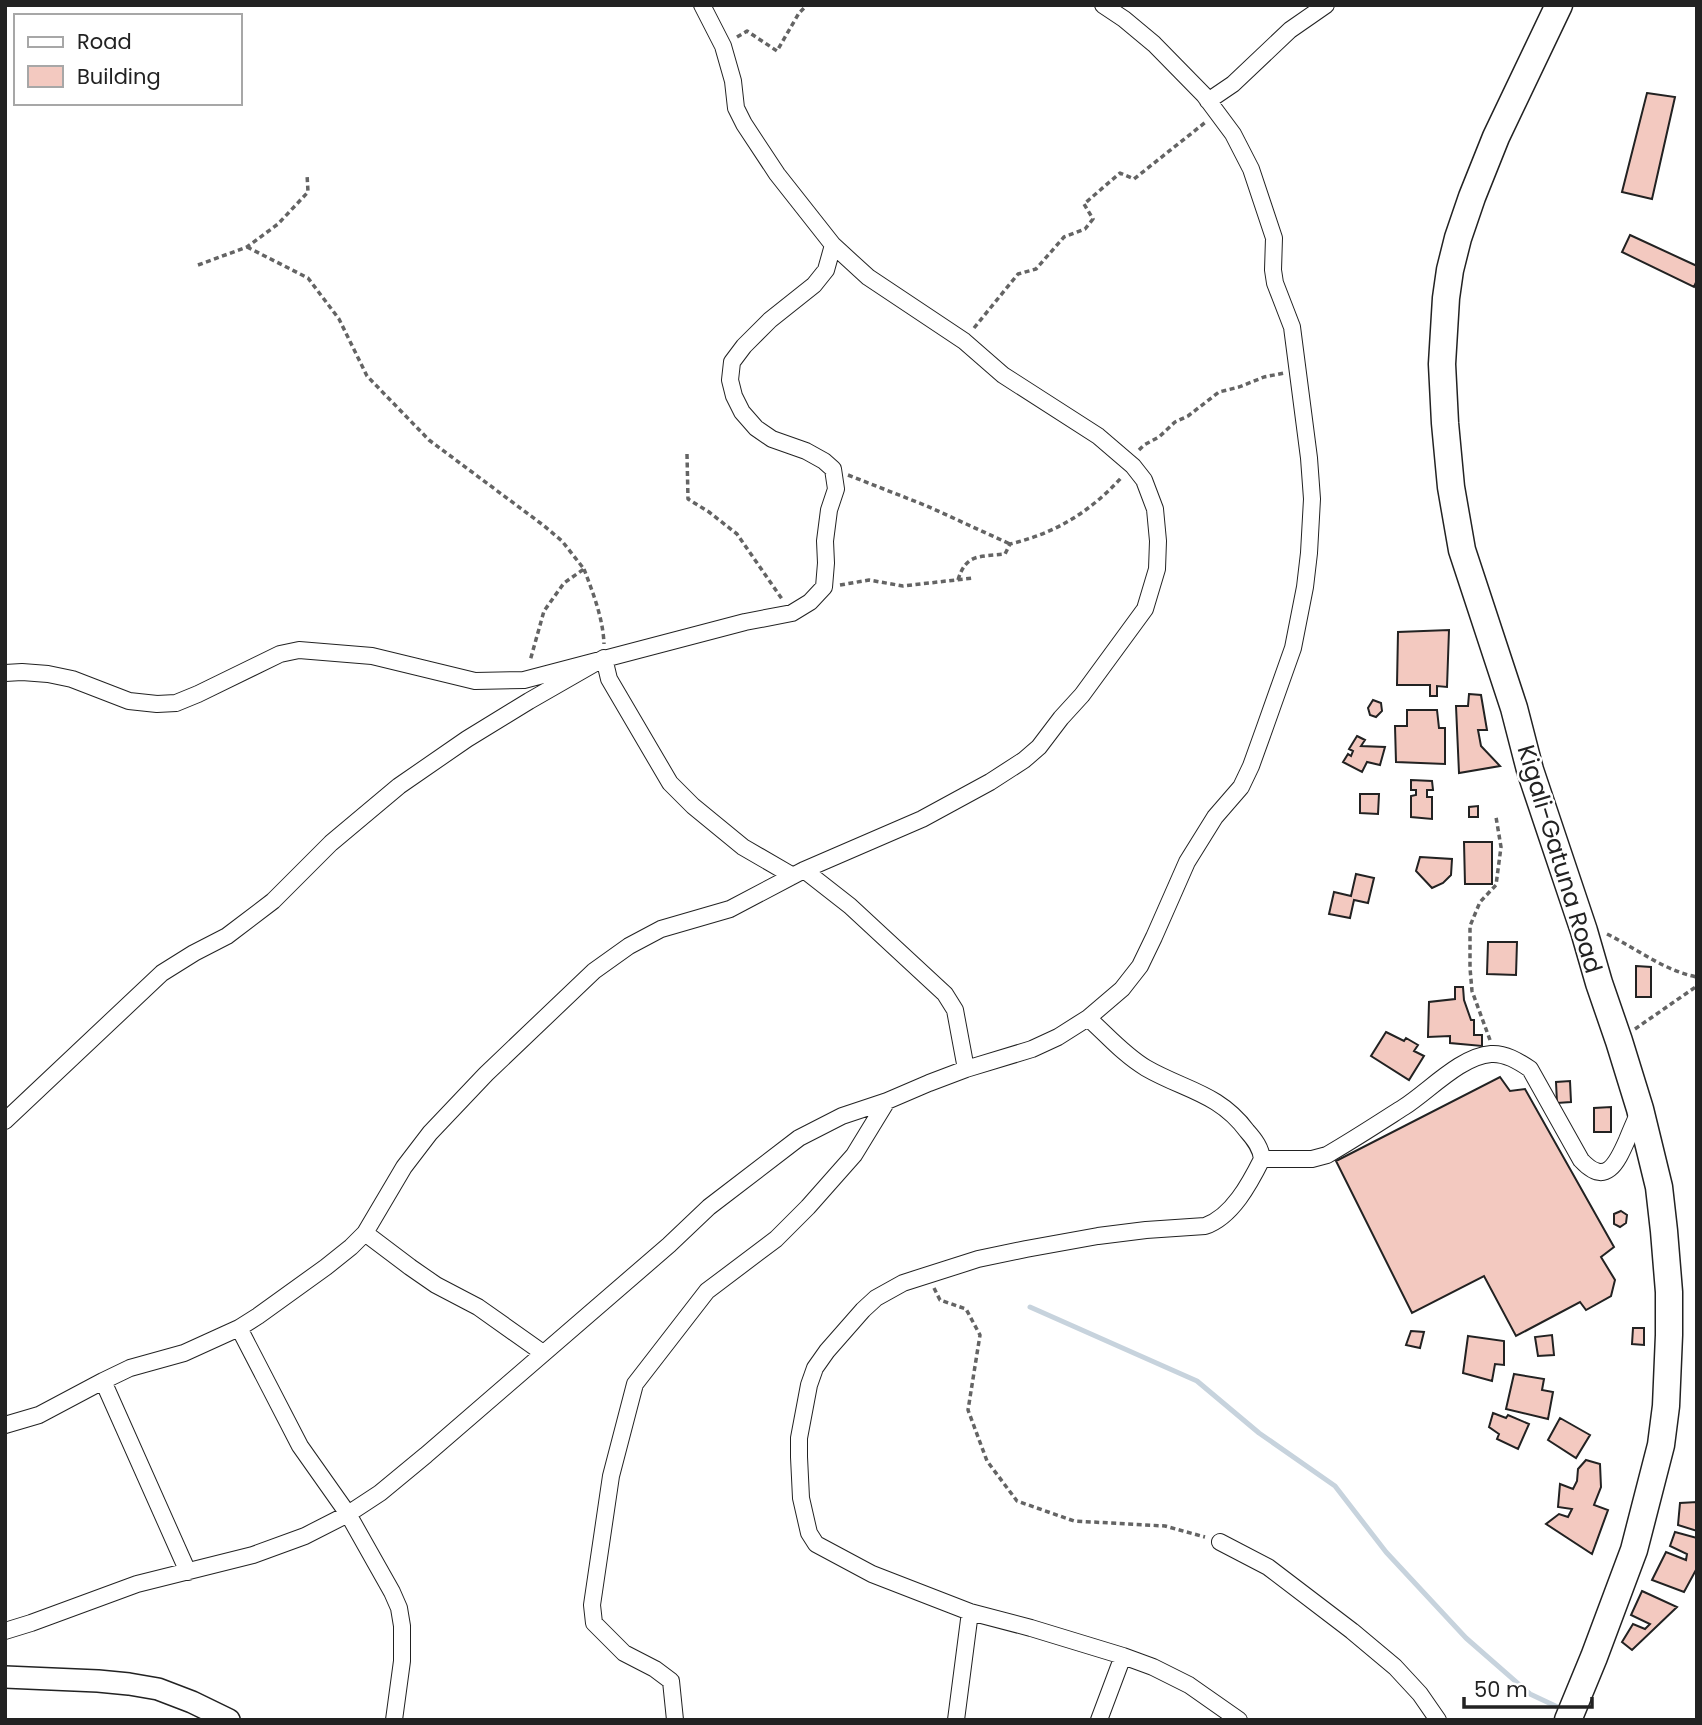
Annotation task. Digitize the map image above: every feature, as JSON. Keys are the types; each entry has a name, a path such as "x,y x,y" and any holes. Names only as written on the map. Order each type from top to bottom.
{"highway":[{"name":"Kigali-Gatuna Road","path":"1559,5 1496,137 1458,238 1446,298 1442,365 1444,423 1462,550 1640,1109 1659,1187 1664,1231 1669,1303 1666,1406 1661,1445 1634,1550 1568,1720"}],"main road":[{"path":"5,1677 98,1681 158,1689 229,1720"}],"street":[{"path":"5,1424 38,1415 130,1368 184,1353 239,1328 258,1316 326,1267 365,1233 404,1167 429,1133 486,1074 594,971 629,946 662,929 730,909 798,873 894,832 962,799 1024,760 1039,747 1082,695 1145,609 1157,569 1158,541 1155,509 1144,480 1130,463 1098,436 1003,375 964,341 868,276 833,245 777,174 744,124 736,108 733,81 723,46 702,5"},
{"path":"5,1631 137,1584 253,1555 305,1536 348,1514 398,1478 669,1245 709,1207 799,1138 842,1116 966,1069 1032,1049 1058,1037 1088,1018 1122,989 1139,966 1187,862 1216,817 1241,787 1256,753 1293,648 1305,587 1312,499 1292,327 1275,283 1274,238 1251,169 1233,134 1212,107 1154,44 1103,5"},
{"path":"1212,107 1290,30 1325,5"},
{"path":"5,673 60,676 129,701 157,705 198,694 280,654 299,650 372,656 475,681 524,680 745,622 792,613 810,602 824,587 825,541 829,510 836,489 833,469 806,451 772,439 756,428 742,412 734,396 730,380 732,362 770,320 814,285 826,270 833,245"},
{"path":"604,658 609,679 670,783 693,806 743,847 798,873 850,906 945,994 955,1010 966,1069"},
{"path":"5,1121 163,973 227,936 273,901 331,843 399,786 467,739 604,658"},
{"path":"1088,1018 1147,1068 1203,1093 1229,1110 1240,1121 1259,1146 1262,1159 1247,1186 1232,1206 1212,1224 1098,1236 978,1259 903,1283 876,1298 827,1351 815,1368 799,1438 801,1498 809,1533 816,1544 872,1574 970,1612 1031,1628 1153,1667 1189,1685 1239,1720"},
{"path":"1262,1159 1290,1161 1326,1155 1406,1106 1457,1067 1493,1053 1516,1059 1530,1069 1581,1160 1591,1170 1604,1172 1615,1164 1640,1109"},
{"path":"675,1720 671,1681 655,1669 624,1653 594,1623 592,1605 611,1476 635,1384 706,1292 776,1239 808,1208 854,1156 887,1101"},
{"path":"365,1233 436,1285 478,1307 543,1353"},
{"path":"239,1328 300,1446 348,1514 399,1608 402,1661 394,1720"},
{"path":"103,1381 188,1572"},
{"path":"1220,1542 1268,1567 1352,1631 1395,1667 1420,1694 1438,1720"},
{"path":"956,1720 970,1612"},
{"path":"1099,1720 1123,1656"}],"path":[{"path":"723,46 747,31 777,51 799,13 807,5"},
{"path":"964,341 1018,274 1036,269 1063,237 1085,229 1093,219 1084,204 1119,173 1134,179 1212,107"},
{"path":"198,265 247,247 278,224 308,192 307,174"},
{"path":"247,247 308,278 339,319 367,376 429,440 562,541 584,569 597,605 604,630 604,658"},
{"path":"833,469 927,506 1010,544 1030,540 1059,528 1082,513 1108,492 1144,445 1159,437 1175,422 1188,416 1219,392 1264,377 1297,370"},
{"path":"687,454 688,499 737,534 792,613"},
{"path":"958,580 962,566 974,558 1005,554 1010,544"},
{"path":"524,680 544,611 564,583 584,569"},
{"path":"824,587 869,580 903,586 973,578"},
{"path":"1493,1053 1472,991 1470,968 1471,926 1480,902 1496,885 1501,847 1496,817"},
{"path":"1584,931 1602,932 1664,965 1697,977"},
{"path":"1619,1041 1697,986"},
{"path":"928,1274 940,1300 966,1309 980,1335 968,1410 987,1461 1017,1502 1073,1521 1165,1526 1220,1542"}],"building":[{"path":"1647,93 1675,97 1652,199 1622,192"},
{"path":"1630,235 1697,266 1694,287 1622,252"},
{"path":"1449,630 1447,687 1437,686 1437,696 1430,696 1430,685 1397,685 1398,632"},
{"path":"1469,694 1481,695 1487,730 1478,730 1481,746 1500,766 1459,773 1456,706 1468,706"},
{"path":"1373,700 1381,703 1382,711 1376,717 1370,715 1368,708"},
{"path":"1407,710 1437,710 1439,728 1445,728 1445,764 1396,762 1395,726 1407,726"},
{"path":"1357,736 1365,740 1361,746 1385,747 1380,765 1367,762 1362,772 1343,762 1348,754 1351,756 1353,751 1349,749"},
{"path":"1411,780 1432,781 1433,790 1427,790 1427,797 1432,797 1432,819 1411,817 1411,796 1416,795 1416,790 1411,790"},
{"path":"1360,794 1379,794 1378,814 1360,813"},
{"path":"1478,806 1478,817 1469,817 1469,807"},
{"path":"1464,842 1492,842 1492,884 1465,884"},
{"path":"1420,857 1452,859 1451,875 1432,888 1416,871"},
{"path":"1356,874 1374,878 1368,903 1354,900 1350,918 1329,914 1334,892 1351,896"},
{"path":"1488,942 1517,942 1516,975 1487,974"},
{"path":"1636,966 1651,967 1651,997 1636,997"},
{"path":"1455,987 1463,987 1464,1000 1471,1020 1474,1020 1474,1035 1482,1035 1482,1046 1450,1043 1450,1036 1428,1037 1429,1002 1455,999"},
{"path":"1386,1032 1418,1045 1414,1051 1424,1056 1409,1080 1371,1056"},
{"path":"1500,1077 1510,1091 1525,1089 1614,1247 1601,1257 1615,1280 1611,1296 1586,1310 1580,1302 1516,1336 1484,1276 1412,1313 1336,1161"},
{"path":"1570,1081 1571,1102 1557,1103 1556,1082"},
{"path":"1611,1107 1611,1132 1594,1132 1594,1108"},
{"path":"1621,1211 1627,1215 1626,1223 1620,1227 1614,1224 1614,1214"},
{"path":"1633,1328 1644,1328 1644,1345 1632,1344"},
{"path":"1411,1331 1424,1332 1420,1348 1406,1345"},
{"path":"1552,1335 1554,1355 1538,1356 1535,1337"},
{"path":"1468,1336 1504,1341 1504,1365 1495,1364 1492,1381 1463,1373"},
{"path":"1514,1374 1544,1379 1542,1390 1553,1392 1548,1419 1506,1409"},
{"path":"1493,1413 1506,1418 1508,1415 1529,1424 1518,1449 1497,1439 1499,1434 1489,1427"},
{"path":"1560,1418 1590,1435 1576,1458 1548,1440"},
{"path":"1586,1460 1600,1464 1601,1487 1594,1505 1608,1510 1592,1554 1546,1524 1559,1514 1568,1517 1572,1509 1558,1507 1560,1484 1573,1489 1578,1469"},
{"path":"1697,1502 1697,1531 1678,1525 1680,1503"},
{"path":"1675,1532 1697,1538 1697,1568 1684,1592 1652,1580 1666,1552 1686,1560 1687,1554 1670,1546"},
{"path":"1642,1591 1677,1607 1632,1650 1622,1642 1633,1624 1645,1629 1650,1624 1631,1615"}],"waterway":[{"path":"1030,1307 1197,1381 1259,1433 1335,1486 1386,1552 1466,1638 1530,1694 1564,1710"}]}
